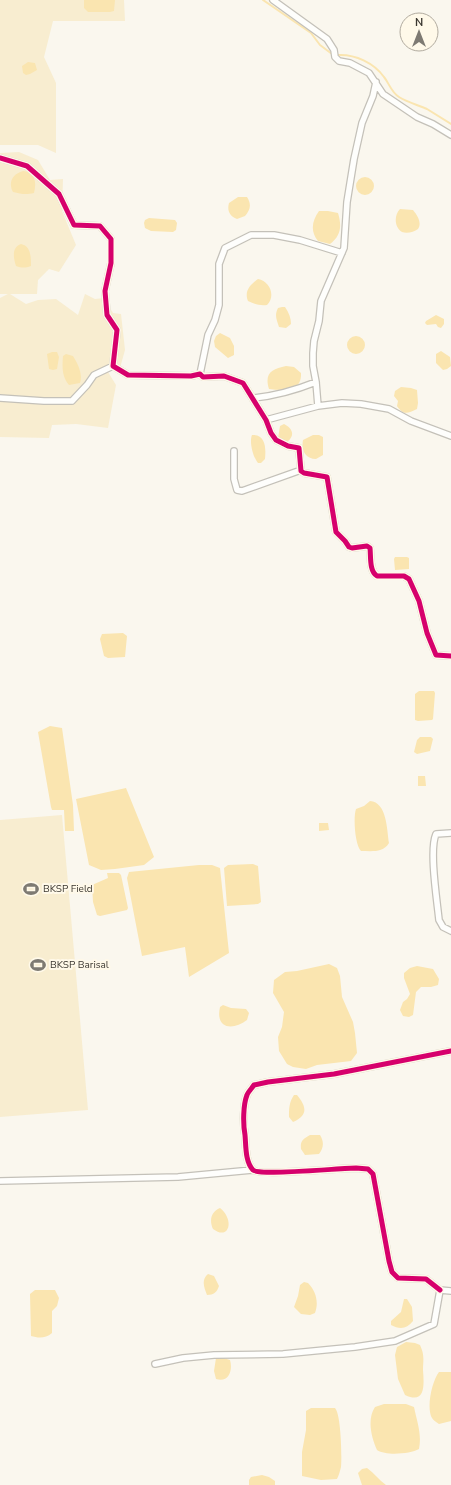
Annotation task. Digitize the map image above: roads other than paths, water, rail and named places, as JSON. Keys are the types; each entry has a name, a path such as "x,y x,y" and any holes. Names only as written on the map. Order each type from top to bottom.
{"street":[{"path":"273,0 327,40 334,50 335,57 339,61 350,63 369,72 383,94 417,117 433,124 451,135"},
{"path":"318,406 313,366 313,353 321,301 344,248 347,202 354,159 362,123 376,82"},
{"path":"0,158 26,166 59,194 74,226 100,226 111,239 111,263 105,291 106,315 117,330 113,366"},
{"path":"200,374 208,335 215,320 219,305 219,264 225,248 251,235 274,235 300,240 342,253"},
{"path":"113,366 128,375 190,376 200,374 203,377 224,376 243,383 266,420 271,433 276,440 288,446 299,448 301,470 304,473 327,477 336,532 349,547 367,546 370,548 372,568 374,574 377,576 404,576 409,579 419,601 427,633 436,655 451,656"},
{"path":"0,398 72,401 94,375 113,366"},
{"path":"253,398 265,397 290,391 316,382"},
{"path":"266,420 318,406 342,403 361,404 389,409 411,421 451,436"},
{"path":"234,451 235,484 237,490 242,491 301,470"},
{"path":"451,833 436,834 434,840 434,870 439,920 443,927 451,931"},
{"path":"252,1170 248,1159 244,1129 247,1095 254,1085 334,1074 451,1051"},
{"path":"0,1181 178,1177 252,1170 256,1172 271,1173 333,1169 368,1169 373,1174 376,1197 392,1272 398,1278 426,1279 440,1290 451,1291"},
{"path":"155,1364 183,1358 214,1355 283,1354 355,1347 395,1341 434,1324 440,1290"}],"waterway":[{"path":"263,0 311,33 320,45 332,54"},
{"path":"338,55 351,56 364,60 380,72 394,93 399,97 427,109 451,124"}],"place":[{"name":"BKSP Field","path":"31,889"},
{"name":"BKSP Barisal","path":"38,965"}]}
